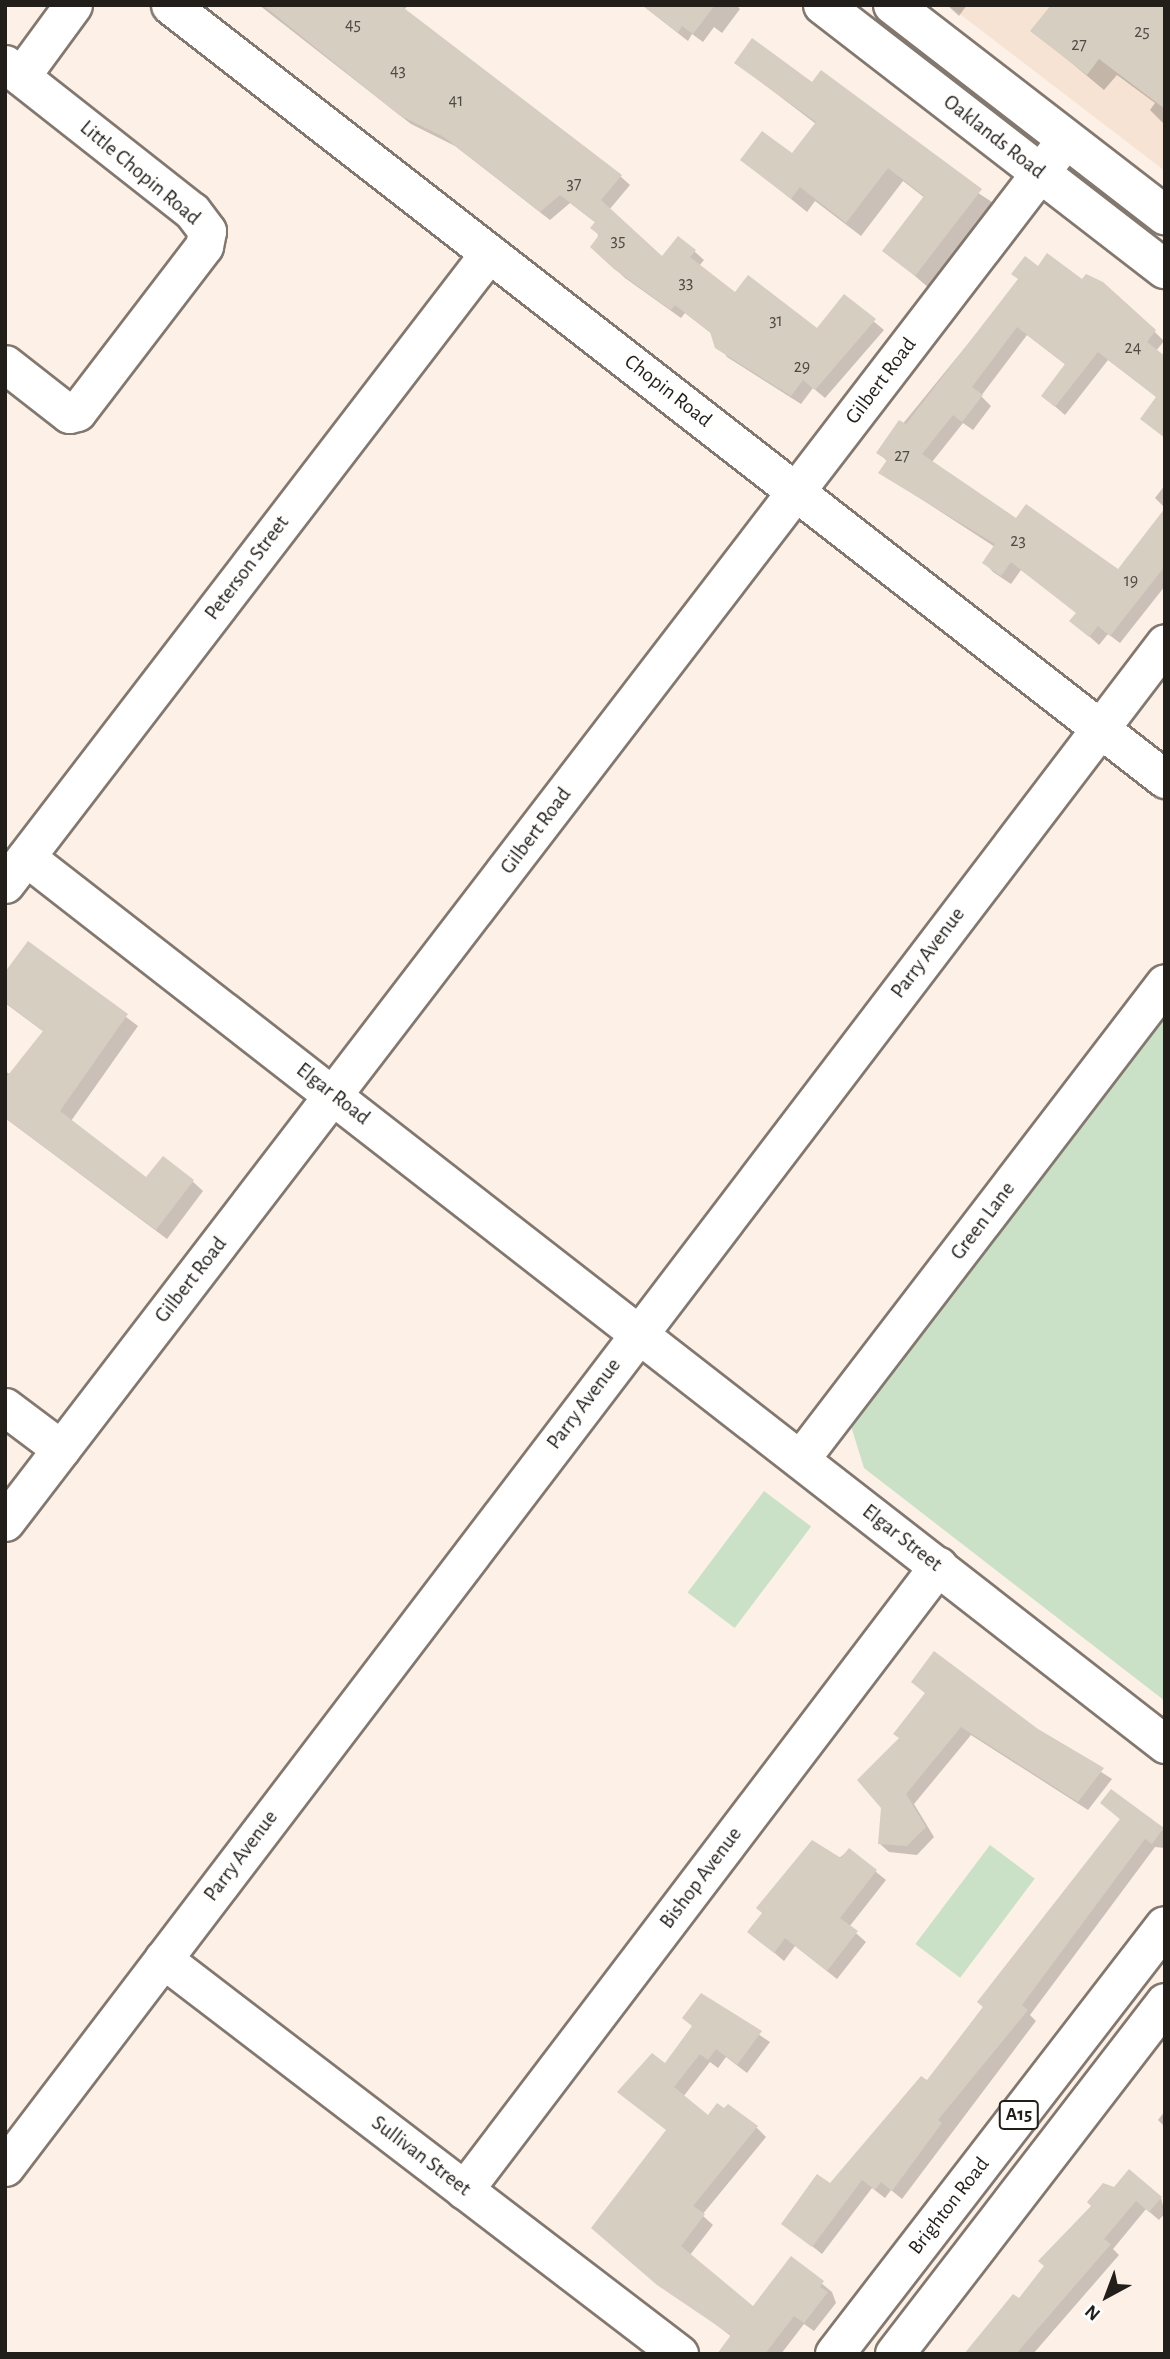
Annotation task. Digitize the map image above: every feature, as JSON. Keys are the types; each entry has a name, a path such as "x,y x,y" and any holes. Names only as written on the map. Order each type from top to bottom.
{"main road":[{"name":"Oaklands Road","path":"823,5 1165,269"},
{"name":"Oaklands Road","path":"893,5 1165,215"},
{"name":"Brighton Road","path":"835,2354 1165,1926"},
{"name":"A15","path":"895,2354 1165,2003"}],"street":[{"name":"Little Chopin Road","path":"5,364 69,414 85,405 204,246 207,231 192,211 13,70 73,5"},
{"name":"Chopin Road","path":"170,5 1165,779"},
{"name":"Gilbert Road","path":"5,1522 1066,139"},
{"name":"Peterson Street","path":"16,870 489,253"},
{"name":"Parry Avenue","path":"5,2167 1165,643"},
{"name":"Elgar Road","path":"16,870 334,1095 639,1331"},
{"name":"Green Lane","path":"801,1458 1165,983"},
{"name":"Elgar Street","path":"639,1331 1165,1744"},
{"path":"5,1406 61,1449"},
{"name":"Bishop Avenue","path":"464,2190 938,1566"},
{"name":"Sullivan Street","path":"163,1959 679,2354"}],"shaded area":[{"path":"948,5 1165,5 1165,171"}],"green space":[{"path":"1165,1010 1165,1701 864,1468 850,1423"},
{"path":"764,1491 811,1527 735,1628 688,1592"},
{"path":"990,1845 1035,1879 960,1978 915,1944"}],"building":[{"path":"263,5 400,5 622,175 601,200 662,256 678,236 696,250 690,257 735,292 748,275 817,328 844,294 876,319 815,390 803,380 791,396 715,348 710,332 675,305 671,310 614,269 590,247 599,235 590,228 595,222 560,195 540,212 444,137 399,115"},
{"path":"642,5 715,5 693,34 682,26 678,33"},
{"path":"1051,5 1165,5 1165,109 1099,59 1087,75 1030,31"},
{"path":"752,38 812,82 821,70 982,189 915,276 882,251 924,196 888,168 846,223 800,187 791,199 740,160 762,131 792,153 816,122 734,63"},
{"path":"1047,253 1082,279 1086,274 1103,282 1156,330 1147,342 1165,356 1165,438 1140,419 1156,397 1098,352 1055,407 1041,396 1065,364 1017,327 972,387 983,395 962,422 953,415 922,454 1016,518 1026,504 1118,569 1165,508 1165,566 1110,636 1098,626 1089,637 1069,621 1076,613 1011,562 1001,576 982,563 995,544 878,473 887,460 876,453 899,420 906,424 1018,279 1011,274 1025,256 1038,266"},
{"path":"28,941 128,1014 60,1111 146,1177 163,1156 194,1180 156,1230 5,1118 5,1079 43,1031 5,1002 5,972"},
{"path":"934,1651 1038,1729 1104,1768 1078,1802 961,1727 906,1794 926,1827 907,1846 878,1844 881,1808 857,1780 899,1738 893,1734 925,1693 911,1682"},
{"path":"1111,1789 1164,1828 1152,1844 1145,1839 1022,2005 1028,2010 938,2120 942,2123 892,2191 881,2182 875,2190 862,2180 812,2247 781,2224 817,2174 830,2183 921,2076 927,2080 983,2007 977,2002 1120,1819 1100,1803"},
{"path":"812,1840 841,1858 849,1848 877,1870 840,1918 858,1931 827,1971 785,1938 774,1953 747,1932 762,1913 756,1908"},
{"path":"701,1993 762,2031 737,2065 716,2049 708,2060 700,2054 674,2087 708,2115 717,2103 724,2108 728,2104 758,2126 693,2206 705,2214 681,2246 753,2306 791,2256 824,2281 820,2287 828,2292 804,2323 794,2316 765,2354 717,2354 731,2335 657,2285 591,2228 666,2130 617,2092 652,2053 665,2063 692,2026 682,2018"},
{"path":"1129,2169 1162,2197 1149,2212 1136,2201 1104,2239 1111,2244 1016,2354 964,2354 1013,2294 1019,2298 1044,2266 1038,2261 1091,2206 1087,2202 1103,2183 1114,2187"}]}
